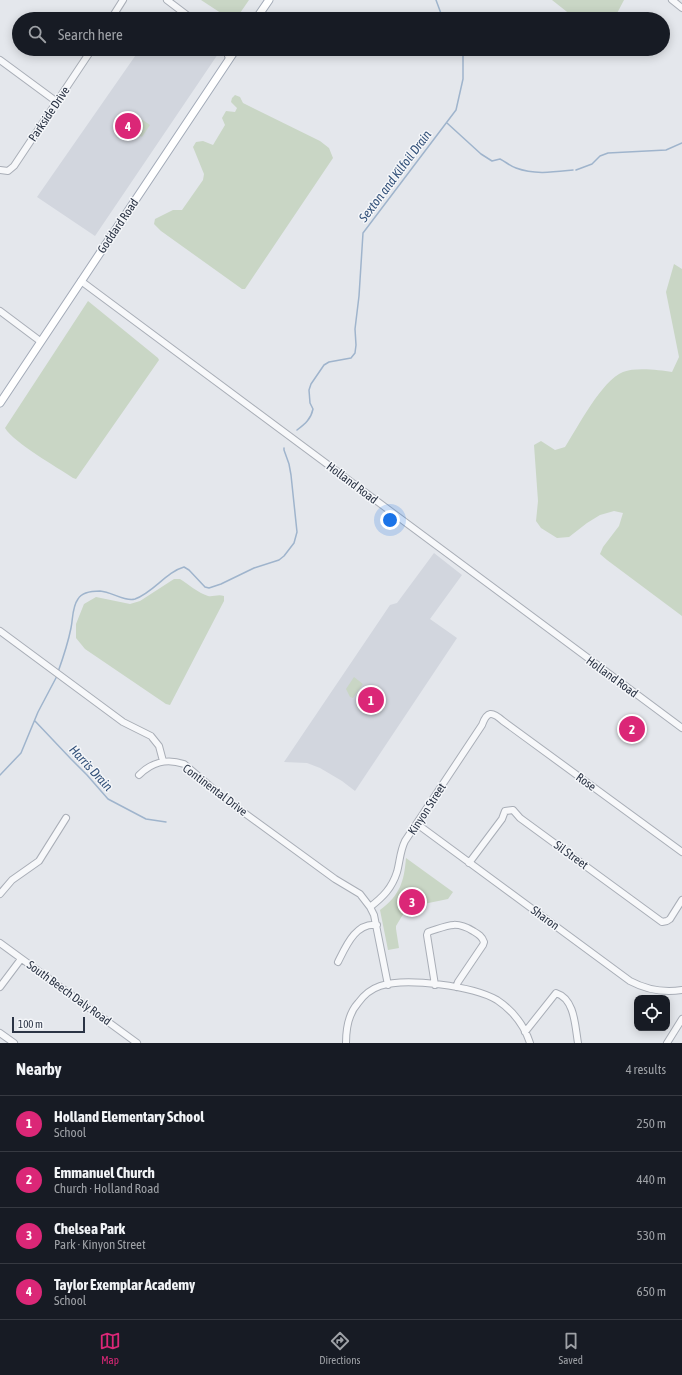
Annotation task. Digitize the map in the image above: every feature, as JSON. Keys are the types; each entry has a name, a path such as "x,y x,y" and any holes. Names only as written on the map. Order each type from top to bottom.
{"main road":[{"path":"261,12 269,0"},
{"name":"Goddard Road","path":"0,403 231,56"}],"street":[{"path":"115,12 123,0"},
{"path":"167,0 183,12"},
{"path":"672,0 682,8"},
{"name":"Parkside Drive","path":"0,170 8,171 14,166 87,56"},
{"path":"0,60 57,102"},
{"name":"Holland Road","path":"81,281 682,728"},
{"path":"0,311 40,342"},
{"path":"0,631 123,722 151,736 159,746 163,761 148,767 139,776"},
{"name":"Kinyon Street","path":"370,907 384,896 392,885 397,872 403,846 482,725 485,717 491,714"},
{"name":"Rose","path":"491,714 496,714 503,721 682,852"},
{"name":"Continental Drive","path":"163,761 178,762 188,767 224,798 335,879 360,894 370,907 377,925 388,985"},
{"name":"Sil Street","path":"469,863 502,819 505,811 513,810 520,818 660,921 664,922 670,919 682,900"},
{"path":"0,894 12,880 39,861 66,818"},
{"name":"Sharon","path":"417,824 630,981 653,990 668,992 682,990"},
{"path":"338,962 348,941 362,928 370,924 377,925"},
{"path":"435,985 426,935 428,932 453,924 460,924 480,935 484,942 456,987"},
{"name":"South Beech Daly Road","path":"0,943 137,1043"},
{"path":"0,987 21,958"},
{"path":"346,1043 349,1020 356,1005 363,997 381,986 405,983 456,987 477,992 496,1000 510,1010 517,1018 526,1032 530,1043"},
{"path":"526,1032 556,993 564,997 570,1005 578,1043"},
{"path":"667,1043 682,1019"},
{"path":"0,1033 14,1043"}],"shaded area":[{"path":"135,56 217,56 95,236 37,197"},
{"path":"434,553 462,575 430,619 457,638 355,791 342,781 320,768 307,763 284,762 390,605 397,603"}],"green space":[{"path":"201,0 249,0 241,12 219,12"},
{"path":"552,0 624,0 618,12 567,12"},
{"path":"235,95 240,97 243,103 320,141 329,148 333,158 245,289 242,289 161,231 154,224 155,219 173,210 182,210 203,180 204,174 193,147 196,142 203,141 213,145 225,125 222,118 226,111 235,112 237,108 231,102"},
{"path":"134,114 150,125 142,137 131,130 127,125"},
{"path":"674,264 682,269 682,616 600,554 603,547 619,526 623,513 614,511 600,515 569,537 557,538 541,528 536,521 538,501 534,445 541,441 555,450 565,447 599,394 607,384 623,372 641,369 672,372 679,357 666,292"},
{"path":"88,301 159,360 76,479 26,448 5,428"},
{"path":"174,579 180,579 204,595 224,596 224,601 170,705 166,704 85,649 76,638 76,624 84,604 96,597 130,604 140,601"},
{"path":"354,677 363,684 353,698 350,697 346,689"},
{"path":"406,858 453,892 448,899 409,907 396,926 399,948 388,950 380,910 392,899 400,887 404,874"}],"waterway":[{"name":"Sexton and Kilfoil Drain","path":"436,0 440,12"},
{"name":"Sexton and Kilfoil Drain","path":"297,430 311,416 313,409 310,403 309,390 311,384 324,365 329,362 351,358 355,353 355,329 359,296 363,233 456,110 463,79 463,56"},
{"path":"447,123 481,154 492,161 500,159 514,167 530,172 559,172 573,170"},
{"path":"576,170 592,164 600,156 608,153 666,150 682,143"},
{"name":"Sexton and Kilfoil Drain","path":"58,672 64,656 76,602 85,593 100,591 131,600 135,599 148,592 171,573 184,567 189,570 205,587 209,588 221,584 254,568 279,560 284,556 294,543 297,532 291,475 284,448"},
{"name":"Sexton and Kilfoil Drain","path":"0,775 21,753 38,712 57,676"},
{"name":"Harris Drain","path":"35,721 108,799 146,819 166,822"}],"place":[{"name":"Taylor Exemplar Academy","path":"128,126"},
{"name":"Holland Elementary School","path":"371,700"},
{"name":"Emmanuel Church","path":"632,729"},
{"name":"Chelsea Park","path":"412,902"}]}
